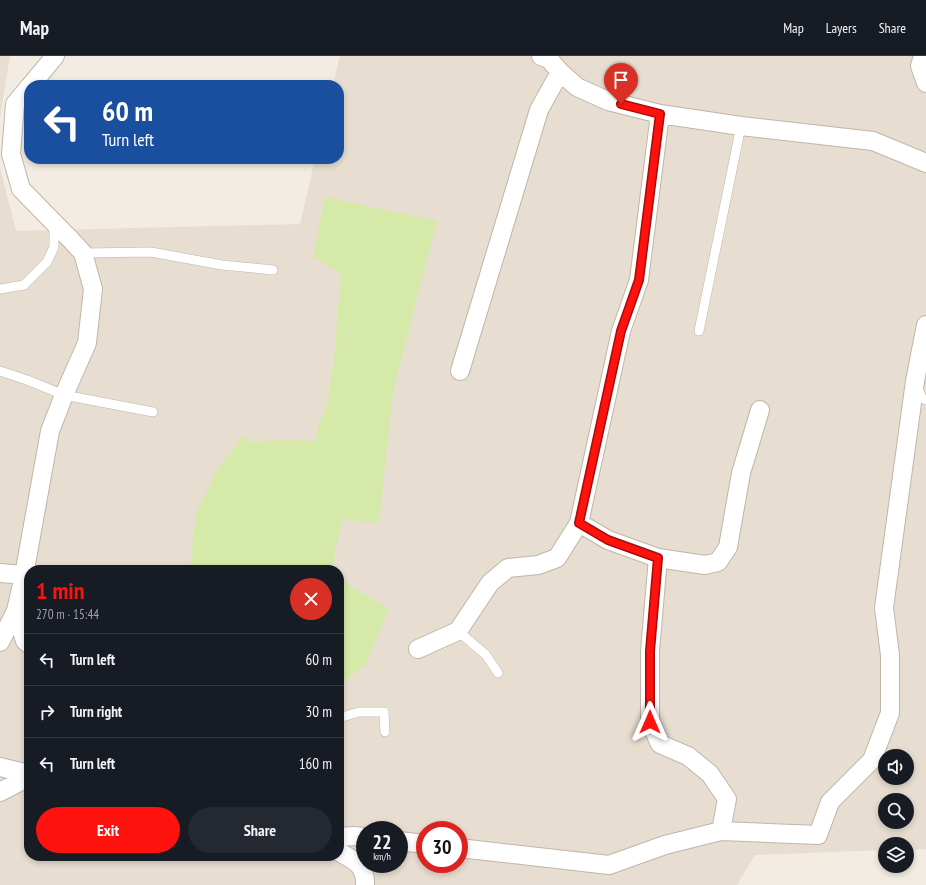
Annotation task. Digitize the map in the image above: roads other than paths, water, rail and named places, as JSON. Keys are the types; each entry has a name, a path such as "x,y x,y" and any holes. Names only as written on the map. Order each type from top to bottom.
{"street":[{"path":"35,80 55,56"},
{"path":"540,56 549,59 577,88 608,101 660,114 741,126 873,142 926,163"},
{"path":"923,56 920,66 926,83"},
{"path":"460,371 539,110 560,72"},
{"path":"24,93 15,104 11,154 21,189 83,253 93,289 87,343 50,431 26,565"},
{"path":"418,649 458,631 490,583 508,568 538,565 557,558 579,523 621,331 639,280 660,114"},
{"path":"468,849 609,866 665,844 722,832 818,834 830,802 872,760 890,713 890,655 884,608 915,381 926,325"},
{"path":"579,523 608,540 658,558 705,566 718,562 728,547 741,473 760,410"},
{"path":"658,558 650,651 650,722 660,744 688,756 710,774 723,792 727,799 722,832"},
{"path":"0,574 24,575 16,611 0,642"},
{"path":"16,611 24,635"},
{"path":"0,766 24,773"},
{"path":"0,792 24,778"},
{"path":"344,837 356,836"},
{"path":"344,855 358,862 365,878 365,885"}],"lane":[{"path":"699,331 741,126"},
{"path":"0,289 24,285 47,262 54,246 54,223"},
{"path":"83,253 151,252 222,265 273,270"},
{"path":"0,371 28,380 64,396 153,412"},
{"path":"915,381 922,398 926,400"},
{"path":"458,631 486,655 498,673"},
{"path":"344,716 359,712 384,712 385,732"}]}
